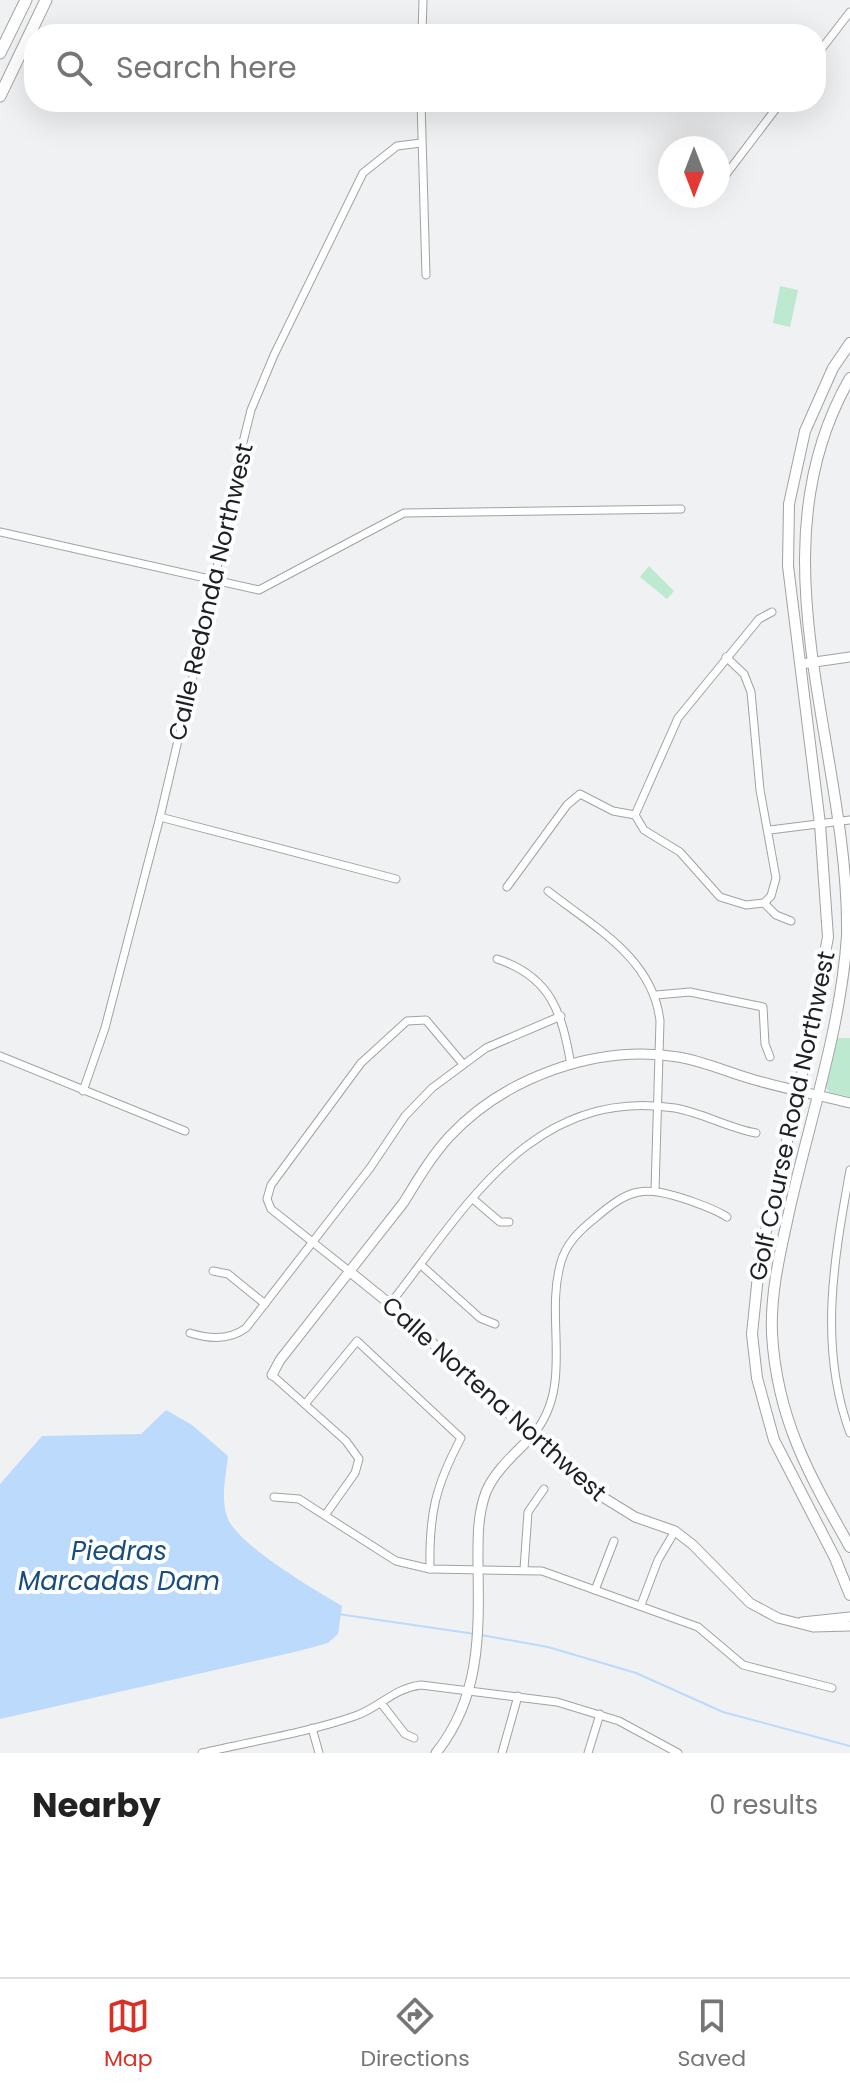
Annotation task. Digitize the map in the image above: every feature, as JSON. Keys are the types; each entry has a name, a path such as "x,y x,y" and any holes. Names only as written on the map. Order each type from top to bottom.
{"main road":[{"path":"0,53 26,0"},
{"path":"34,24 46,0"},
{"path":"0,96 24,46"},
{"name":"Golf Course Road Northwest","path":"850,343 833,368 805,431 789,504 788,566 820,824 828,937 799,1090 760,1256 752,1334 760,1392 774,1440 835,1558 850,1595"},
{"name":"Golf Course Road Northwest","path":"850,378 825,431 812,474 805,564 845,821 847,933 840,993 779,1258 772,1331 781,1403 791,1435 804,1468 850,1547"}],"street":[{"path":"422,24 423,0"},
{"path":"826,43 850,12"},
{"path":"421,112 426,275"},
{"path":"730,169 773,112"},
{"name":"Calle Redonda Northwest","path":"83,1091 105,1028 160,817 215,583 224,519 251,410 274,355 363,173 397,146 421,143"},
{"path":"0,532 215,583 259,590 404,513 681,509"},
{"path":"635,815 678,718 759,619 772,612"},
{"path":"507,887 567,805 580,794 613,811 635,815 644,830 680,852 720,897 746,905 764,903 771,896 776,878 770,830 760,790 751,692 744,674 726,657"},
{"path":"801,664 850,657"},
{"path":"160,817 396,879"},
{"path":"770,830 845,821"},
{"path":"548,891 637,962 656,995 660,1021 655,1190"},
{"path":"764,903 776,915 791,921"},
{"path":"497,959 509,963 554,1000 561,1016 571,1065"},
{"path":"656,995 690,992 763,1007 765,1044 770,1057"},
{"path":"190,1333 227,1337 240,1333 313,1243 405,1116 463,1064 505,1038 561,1016"},
{"path":"349,1271 271,1209 267,1199 271,1185 361,1063 399,1026 417,1019 433,1026 463,1064"},
{"path":"0,1056 185,1131"},
{"path":"326,1514 355,1473 359,1459 356,1450 272,1375 404,1202 431,1158 467,1119 533,1077 571,1065 632,1056 679,1057 850,1103"},
{"path":"390,1304 514,1152 549,1129 593,1112 656,1107 692,1112 756,1133"},
{"path":"850,1170 836,1251 830,1317 835,1379 850,1433"},
{"path":"436,1753 450,1735 470,1692 478,1649 480,1514 487,1489 547,1416 556,1389 556,1282 568,1245 579,1231 622,1196 655,1190 717,1210 727,1217"},
{"path":"473,1199 500,1222 509,1222"},
{"path":"421,1265 480,1318 495,1324"},
{"path":"213,1271 228,1274 265,1304"},
{"name":"Calle Nortena Northwest","path":"349,1271 390,1304 612,1505 675,1531 750,1603 778,1618 799,1623 823,1628 850,1626"},
{"path":"306,1403 357,1341 461,1438 436,1488 430,1518 430,1569"},
{"path":"524,1569 528,1512 544,1489"},
{"path":"274,1497 299,1499 326,1514 382,1556 430,1569 542,1571 698,1627 743,1665 832,1688"},
{"path":"641,1605 658,1560 675,1531"},
{"path":"595,1590 614,1541"},
{"name":"Calle Nortena Northwest","path":"799,1623 850,1617"},
{"path":"202,1753 232,1750 360,1714 409,1686 557,1702 600,1714 678,1753"},
{"path":"502,1753 518,1696"},
{"path":"381,1703 405,1734 414,1738"},
{"path":"588,1753 600,1714"},
{"path":"312,1728 319,1753"}],"green space":[{"path":"780,286 798,290 790,327 773,323"},
{"path":"649,566 674,591 667,599 640,577"},
{"path":"834,1038 850,1038 850,1097 829,1092 824,1085"}],"water":[{"name":"Piedras Marcadas Dam","path":"166,1410 192,1425 228,1456 224,1496 228,1519 235,1530 262,1554 342,1606 338,1634 328,1643 299,1651 0,1719 0,1484 42,1436 141,1434"}],"waterway":[{"path":"338,1614 475,1634"},
{"path":"481,1635 548,1647 636,1673 723,1712 850,1746"}]}
